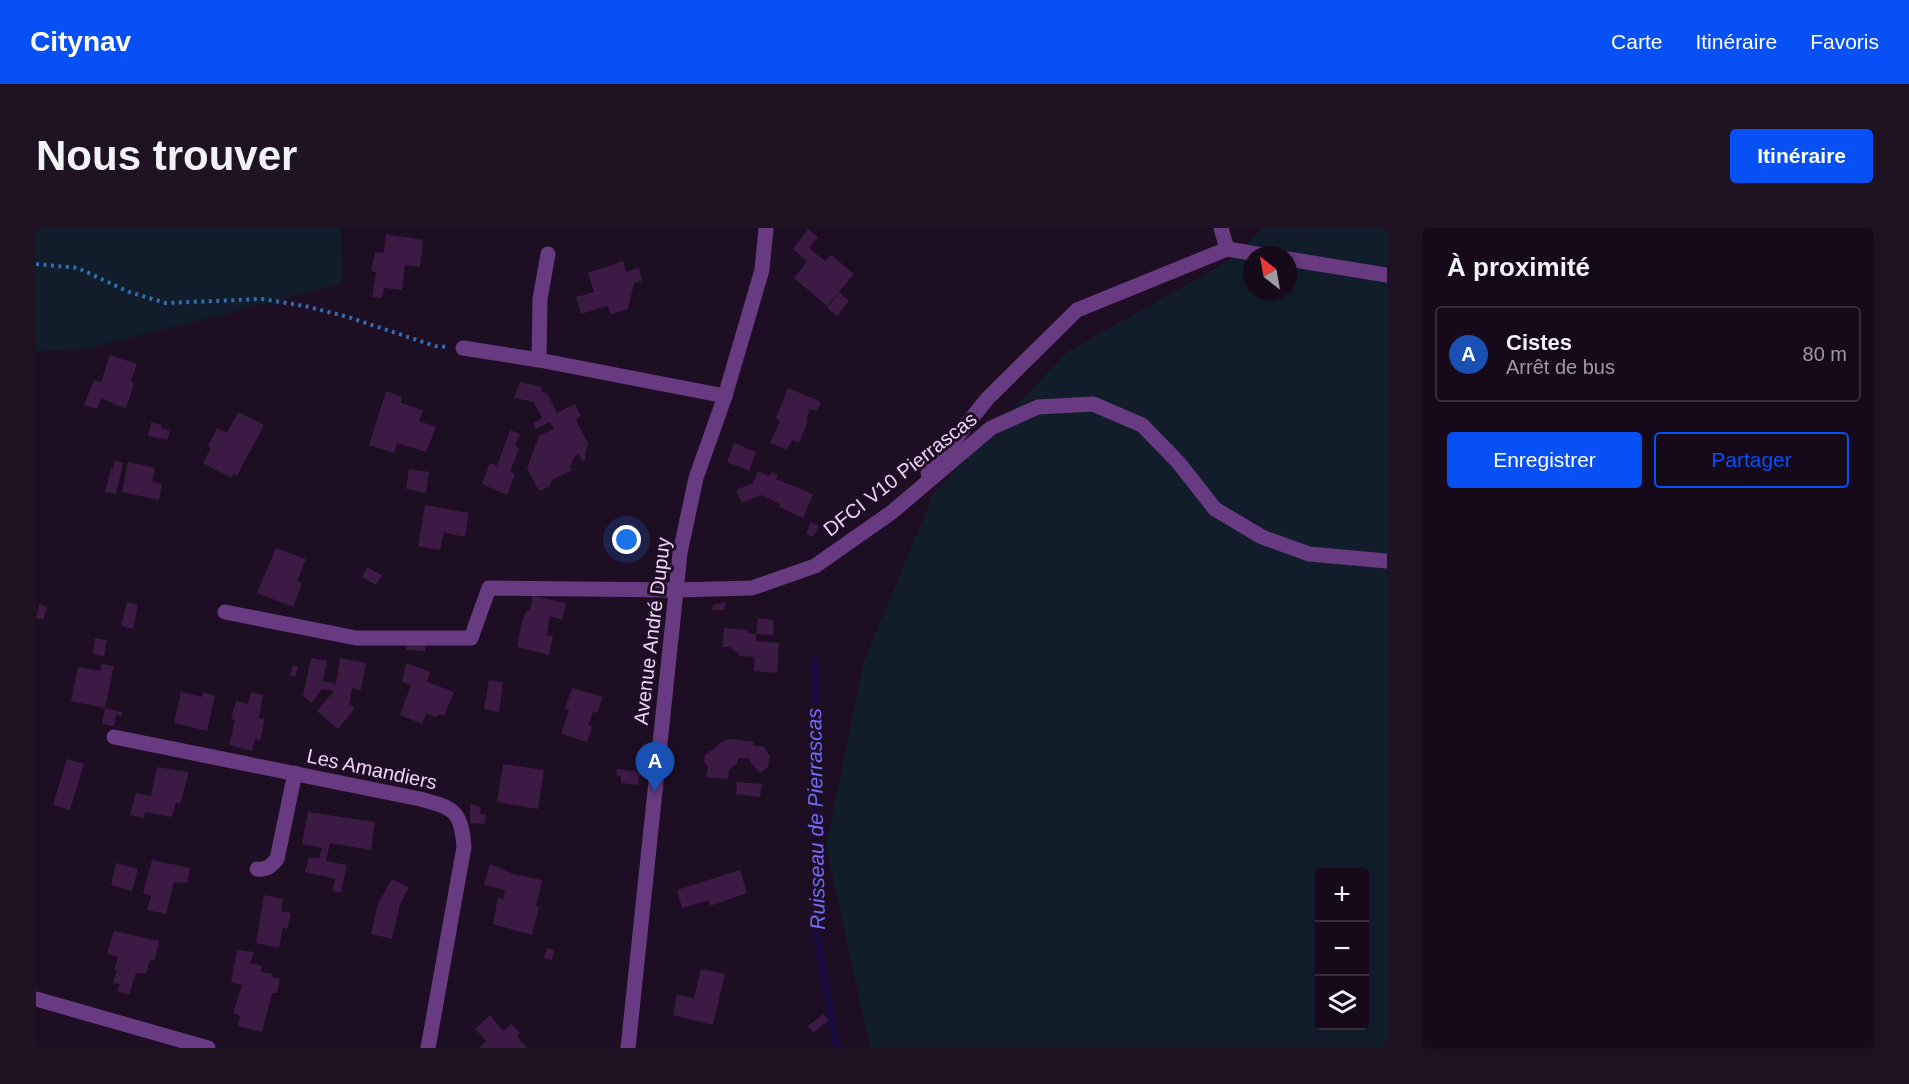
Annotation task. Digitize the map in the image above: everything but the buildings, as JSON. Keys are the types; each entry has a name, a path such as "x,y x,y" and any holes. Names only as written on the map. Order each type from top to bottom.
{"street":[{"name":"Avenue André Dupuy","path":"628,1048 680,553 696,478 725,396 762,270 766,228"},
{"path":"1221,228 1227,249"},
{"path":"905,500 987,399 1077,310 1227,249 1243,252"},
{"path":"539,360 540,299 548,254"},
{"path":"1297,260 1387,275"},
{"path":"463,348 539,360 725,396"},
{"name":"DFCI V10 Pierrascas","path":"225,612 356,638 471,638 489,588 676,590 752,588 815,566 892,512 991,428 1038,407 1093,405 1142,425 1178,462 1215,509 1262,537 1309,554 1387,561"},
{"name":"Les Amandiers","path":"114,737 439,804 454,812 462,824 464,847 428,1048"},
{"path":"257,869 271,866 277,859 295,773"},
{"path":"36,999 208,1048"}],"path":[{"path":"36,264 78,268 129,292 166,303 262,299 305,306 348,317 435,346 463,348"}],"shaded area":[{"path":"36,228 341,228 342,284 86,349 36,351"},
{"path":"1263,228 1387,228 1387,1048 870,1048 826,846 863,664 934,493 1067,352 1229,261 1243,247 1243,300 1297,300 1297,246 1244,246"}],"waterway":[{"name":"Ruisseau de Pierrascas","path":"815,660 815,925 837,1048"}],"place":[{"name":"Cistes","path":"655,792"}]}
